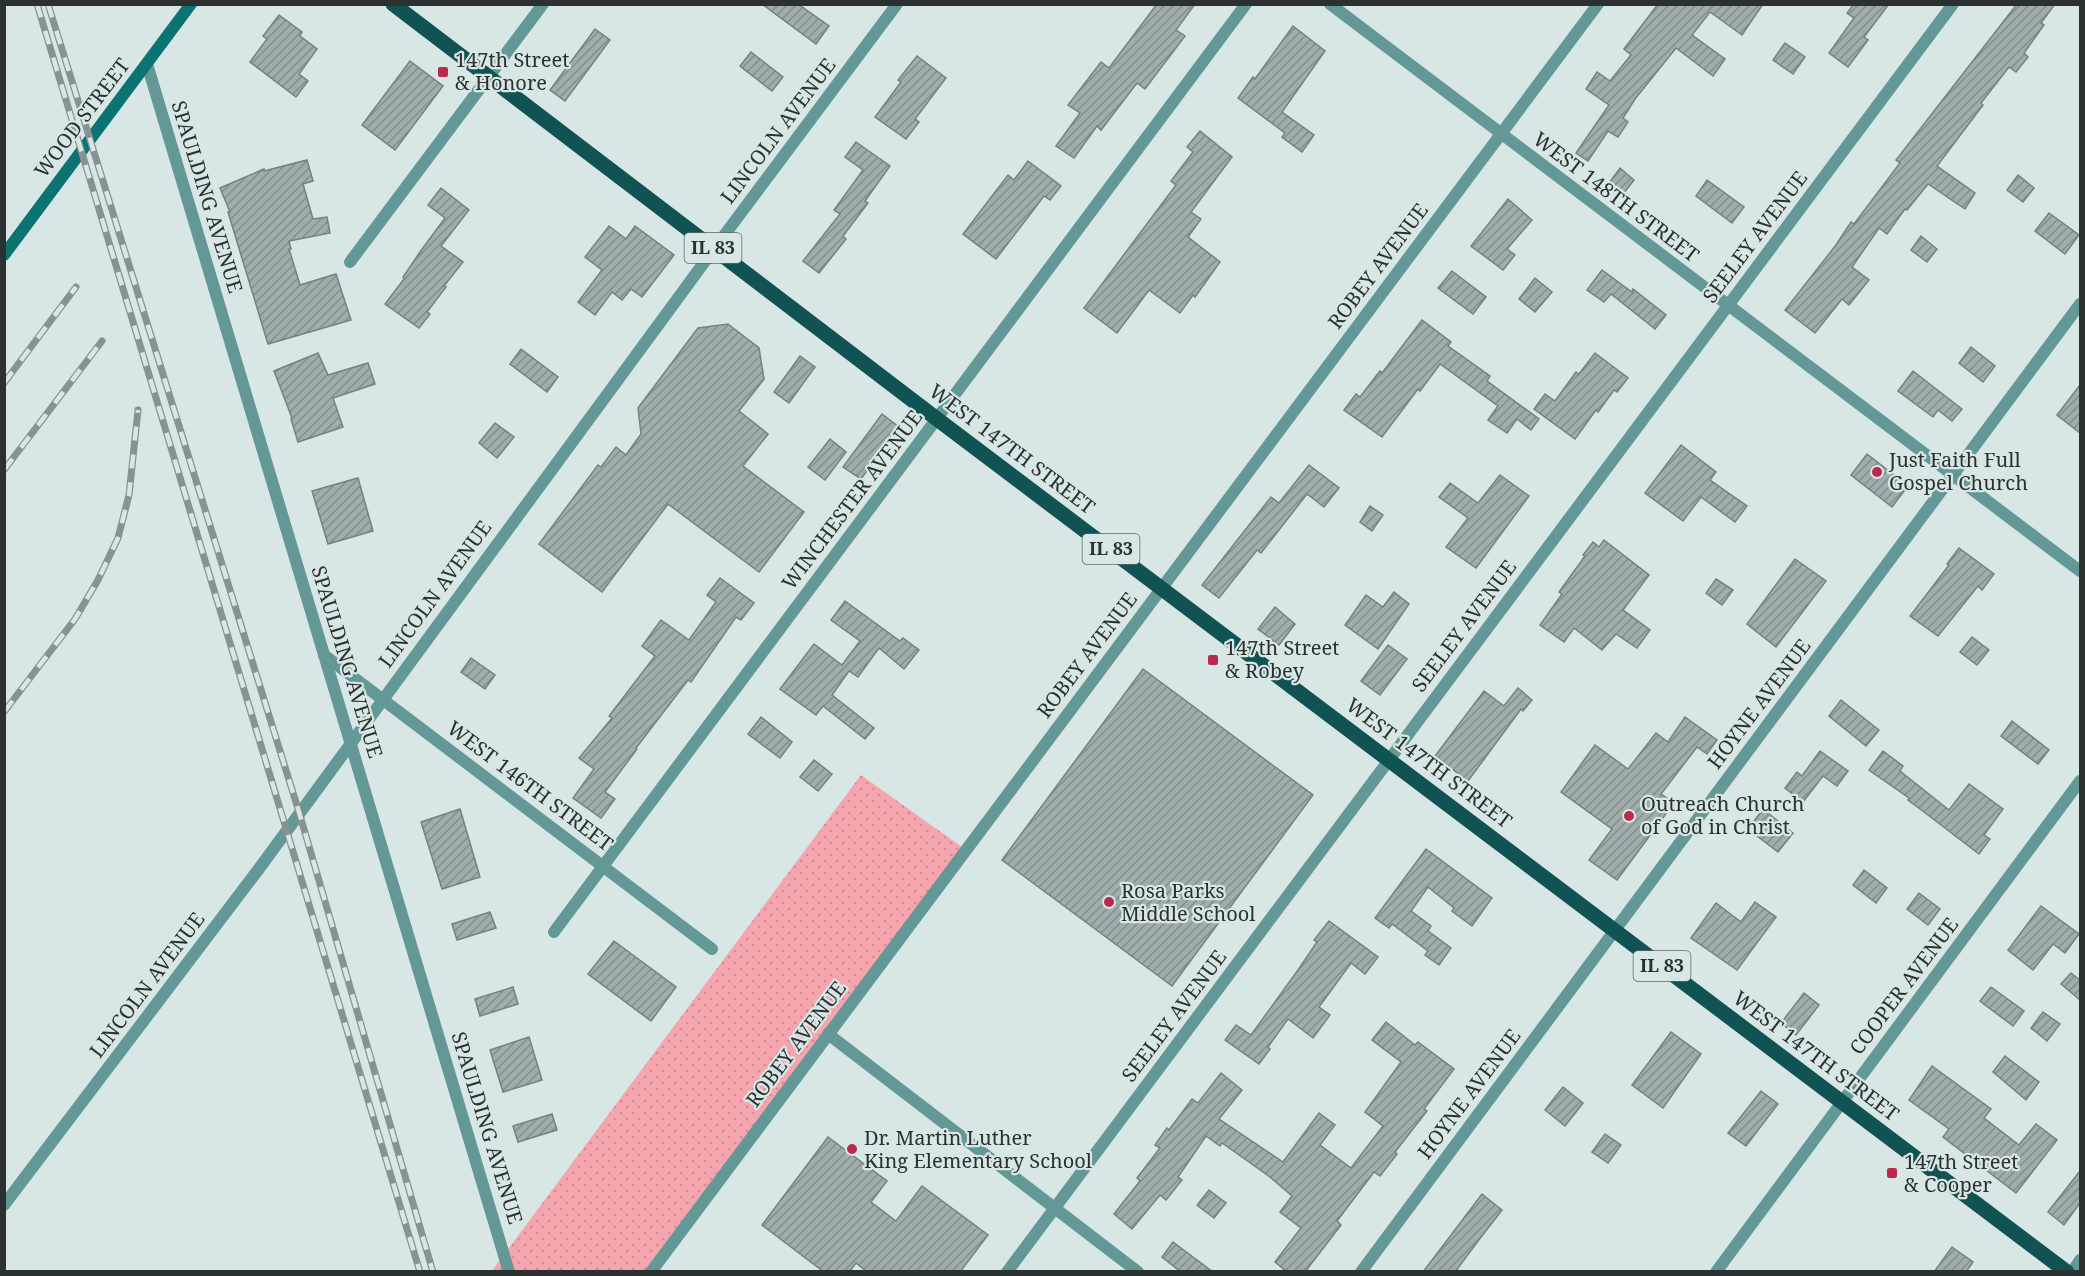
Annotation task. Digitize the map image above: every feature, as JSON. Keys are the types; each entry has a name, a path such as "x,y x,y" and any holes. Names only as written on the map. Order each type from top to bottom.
{"main road":[{"name":"WOOD STREET","path":"4,255 191,4"},
{"name":"WEST 147TH STREET","path":"393,4 937,419 2067,1272"}],"street":[{"path":"350,262 543,4"},
{"name":"LINCOLN AVENUE","path":"4,1205 258,870 897,4"},
{"name":"WINCHESTER AVENUE","path":"554,932 1246,4"},
{"name":"WEST 148TH STREET","path":"1330,4 2080,572"},
{"name":"ROBEY AVENUE","path":"651,1272 1598,4"},
{"name":"SEELEY AVENUE","path":"1007,1272 1953,4"},
{"name":"SPAULDING AVENUE","path":"147,64 509,1272"},
{"name":"HOYNE AVENUE","path":"1361,1272 2080,304"},
{"name":"WEST 146TH STREET","path":"324,655 712,949"},
{"name":"COOPER AVENUE","path":"1716,1272 2080,781"},
{"path":"828,1034 1138,1272"},
{"path":"2072,1272 2080,1260"}],"shaded area":[{"path":"861,775 966,850 651,1271 491,1272"}],"building":[{"path":"762,4 798,4 829,26 816,44"},
{"path":"1157,4 1195,4 1176,30 1185,36 1145,89 1137,83 1101,130 1097,126 1074,158 1056,146 1080,113 1068,105 1101,62 1109,68"},
{"path":"1658,4 1763,4 1742,35 1710,12 1692,35 1725,59 1713,76 1676,48 1635,99 1623,118 1628,122 1618,137 1608,131 1588,161 1576,153 1609,105 1586,89 1597,72 1610,81 1631,55 1624,49"},
{"path":"1854,4 1889,4 1864,37 1868,40 1848,67 1829,53 1854,18 1847,13"},
{"path":"2017,4 2055,4 2041,23 2044,25 2024,53 2028,57 2016,72 2009,67 1937,166 1975,193 1965,209 1928,184 1907,210 1905,209 1887,234 1879,228 1852,267 1869,280 1849,305 1842,299 1815,333 1785,310 1836,245 1851,222 1854,224 1900,163 1896,160"},
{"path":"279,15 302,32 300,36 317,49 299,74 308,81 296,97 250,62 267,39 263,36"},
{"path":"1293,26 1325,51 1282,112 1314,135 1302,152 1282,137 1285,133 1238,98 1253,77 1255,79"},
{"path":"595,29 610,40 565,101 550,90"},
{"path":"1785,43 1805,57 1793,74 1773,60"},
{"path":"751,52 783,77 772,91 740,66"},
{"path":"917,56 946,78 915,119 919,122 906,139 875,117 901,82 898,80"},
{"path":"410,61 443,86 395,150 362,125"},
{"path":"1200,131 1232,157 1191,212 1201,219 1188,237 1220,262 1195,297 1193,295 1180,313 1149,290 1117,333 1084,308 1176,185 1171,181 1193,152 1187,147"},
{"path":"856,142 890,166 865,201 868,203 843,236 846,239 819,273 803,261 840,214 834,210 863,170 845,157"},
{"path":"307,160 313,181 303,184 313,219 327,217 330,233 289,241 291,249 289,249 300,285 336,274 351,320 268,344 228,212 230,212 220,188 264,169 264,171"},
{"path":"1028,161 1061,186 1050,200 1044,196 996,259 963,234 1008,175 1014,180"},
{"path":"1620,168 1634,180 1623,194 1609,183"},
{"path":"2018,175 2034,188 2023,202 2007,190"},
{"path":"1707,180 1744,207 1732,223 1696,196"},
{"path":"441,188 469,210 441,246 463,262 444,286 446,287 427,312 430,314 419,328 385,304 445,218 428,205"},
{"path":"1508,199 1532,220 1507,249 1515,255 1503,270 1471,246"},
{"path":"2049,213 2079,235 2065,254 2035,231"},
{"path":"609,226 626,239 635,226 674,255 642,297 631,289 622,300 612,292 595,315 578,302 602,270 585,257"},
{"path":"1921,236 1937,249 1927,262 1911,250"},
{"path":"1602,270 1632,292 1633,289 1666,315 1655,329 1611,294 1604,302 1587,290"},
{"path":"1452,271 1486,297 1473,314 1438,288"},
{"path":"1535,278 1552,292 1535,312 1519,299"},
{"path":"1422,320 1451,342 1448,346 1490,376 1487,381 1539,419 1531,430 1517,419 1507,433 1488,420 1498,406 1440,364 1382,437 1344,410 1356,394 1360,397 1380,371 1382,373"},
{"path":"728,324 759,348 764,379 739,411 768,434 743,466 804,512 759,572 668,504 602,592 539,544 598,465 601,467 616,447 626,455 641,434 638,408 698,328"},
{"path":"1971,347 1995,366 1983,382 1959,363"},
{"path":"521,349 558,377 547,392 510,364"},
{"path":"318,353 328,375 368,363 375,384 333,398 343,427 298,442 292,418 274,371"},
{"path":"1595,353 1628,378 1617,392 1614,390 1598,412 1596,410 1575,439 1534,409 1545,394 1555,401 1576,372 1579,374"},
{"path":"800,356 815,367 789,403 774,392"},
{"path":"1913,371 1962,409 1952,421 1938,410 1933,417 1898,391"},
{"path":"2080,385 2080,433 2057,415"},
{"path":"882,414 899,427 861,479 843,467"},
{"path":"495,423 514,437 497,458 479,443"},
{"path":"830,439 846,452 825,480 808,467"},
{"path":"1681,445 1716,472 1710,480 1747,506 1735,522 1701,497 1683,521 1645,493"},
{"path":"1867,454 1908,486 1892,507 1851,475"},
{"path":"1309,465 1339,488 1324,507 1307,494 1261,553 1257,550 1219,598 1202,585 1271,497 1279,503"},
{"path":"1500,475 1529,496 1476,568 1446,547 1468,518 1439,497 1450,483 1478,503"},
{"path":"358,478 373,531 328,544 312,491"},
{"path":"1370,506 1383,515 1372,531 1360,522"},
{"path":"1604,540 1649,575 1623,610 1650,630 1637,648 1616,634 1602,650 1574,628 1564,642 1540,625 1562,594 1559,592 1585,556 1583,555 1593,542 1599,547"},
{"path":"1959,548 1994,574 1982,590 1978,586 1938,636 1910,616 1949,565 1947,564"},
{"path":"1795,559 1826,581 1776,647 1747,624"},
{"path":"720,578 754,603 741,620 736,617 691,682 688,680 636,748 605,792 615,799 601,818 573,798 594,769 579,758 612,718 609,716 655,656 642,646 661,620 689,640 716,602 707,595"},
{"path":"1716,579 1733,590 1722,605 1706,593"},
{"path":"1394,592 1409,604 1378,649 1345,625 1366,595 1383,607"},
{"path":"845,601 900,641 903,638 919,650 904,669 879,648 858,677 849,671 832,695 874,728 865,739 823,706 816,715 780,689 814,644 842,665 860,641 831,620"},
{"path":"1275,607 1295,624 1279,645 1258,629"},
{"path":"1972,637 1989,650 1977,665 1960,652"},
{"path":"1388,645 1407,659 1380,695 1361,681"},
{"path":"471,658 495,675 485,689 461,672"},
{"path":"1143,669 1313,795 1172,986 1002,860"},
{"path":"1518,688 1532,700 1523,711 1521,709 1468,781 1435,756 1484,691 1504,706"},
{"path":"1841,700 1879,730 1866,746 1829,716"},
{"path":"761,717 792,742 780,758 748,734"},
{"name":"Outreach Church of God in Christ","path":"1685,717 1717,740 1707,754 1697,747 1661,794 1674,803 1617,880 1589,860 1612,829 1561,792 1595,745 1628,769 1656,733 1668,742"},
{"path":"2012,721 2049,750 2038,764 2001,736"},
{"path":"1820,751 1848,771 1837,786 1823,776 1803,802 1785,788 1797,772 1802,776"},
{"path":"1883,751 1903,766 1900,771 1949,810 1969,784 2003,809 1984,835 1990,839 1979,854 1908,800 1909,798 1869,770"},
{"path":"814,760 832,774 818,791 800,777"},
{"path":"460,809 480,877 442,889 421,822"},
{"path":"1763,809 1793,833 1778,852 1748,829"},
{"path":"1426,849 1492,898 1472,926 1452,911 1454,908 1428,887 1411,911 1431,926 1428,931 1451,948 1439,965 1425,955 1428,951 1392,924 1389,928 1375,918"},
{"path":"1864,870 1887,888 1876,903 1853,885"},
{"path":"1919,893 1940,909 1928,925 1907,909"},
{"path":"1755,902 1776,917 1737,970 1691,938 1716,903 1741,922"},
{"path":"2041,906 2079,934 2065,953 2053,944 2033,970 2008,950"},
{"path":"490,912 496,928 457,940 452,924"},
{"path":"1329,921 1378,957 1365,974 1351,963 1319,1007 1330,1015 1313,1038 1288,1019 1259,1064 1225,1040 1236,1025 1251,1035 1298,970 1317,942 1314,940"},
{"path":"614,941 676,987 651,1021 588,974"},
{"path":"2071,973 2080,980 2080,1000 2061,984"},
{"path":"513,987 518,1004 480,1016 475,999"},
{"path":"1991,987 2024,1011 2013,1026 1980,1001"},
{"path":"1804,993 1819,1005 1796,1035 1781,1023"},
{"path":"2043,1012 2060,1024 2047,1041 2031,1028"},
{"path":"1386,1022 1415,1045 1418,1042 1454,1069 1424,1109 1427,1111 1395,1152 1397,1154 1380,1176 1374,1172 1337,1221 1341,1225 1305,1272 1287,1272 1275,1262 1301,1228 1280,1212 1292,1196 1270,1177 1222,1143 1220,1146 1206,1136 1178,1177 1182,1180 1166,1200 1160,1195 1132,1229 1114,1214 1140,1181 1137,1178 1160,1148 1155,1145 1167,1128 1169,1130 1192,1099 1198,1103 1221,1073 1242,1090 1219,1119 1283,1162 1319,1113 1335,1125 1320,1145 1351,1168 1383,1126 1365,1112 1401,1062 1372,1040"},
{"path":"1671,1032 1701,1054 1663,1108 1632,1085"},
{"path":"529,1037 542,1080 503,1092 490,1050"},
{"path":"2005,1056 2039,1082 2026,1100 1993,1072"},
{"path":"1932,1066 1991,1109 1984,1118 2019,1145 2036,1124 2057,1140 2016,1193 1943,1137 1949,1129 1909,1100"},
{"path":"1563,1087 1583,1103 1565,1126 1545,1110"},
{"path":"1761,1091 1778,1104 1746,1146 1728,1133"},
{"path":"552,1114 557,1130 518,1142 513,1126"},
{"path":"1605,1134 1621,1145 1608,1163 1592,1152"},
{"path":"828,1137 887,1181 871,1202 896,1221 922,1186 988,1235 960,1272 867,1272 856,1263 849,1272 824,1272 762,1225"},
{"path":"2080,1171 2080,1203 2064,1225 2048,1212"},
{"path":"1209,1190 1226,1203 1214,1218 1197,1205"},
{"path":"1482,1194 1502,1210 1455,1272 1423,1272"},
{"path":"1173,1242 1213,1272 1181,1272 1162,1257"},
{"path":"1952,1247 1973,1262 1966,1272 1934,1272"}],"railway":[{"path":"37,4 420,1272"},
{"path":"48,4 299,812 433,1272"},
{"path":"4,383 76,287"},
{"path":"4,470 102,341"},
{"path":"4,712 75,619 98,580 118,538 129,495 138,410"}],"place":[{"name":"147th Street & Honore","path":"443,72"},
{"name":"Just Faith Full Gospel Church","path":"1877,472"},
{"name":"147th Street & Robey","path":"1213,660"},
{"name":"Outreach Church of God in Christ","path":"1629,816"},
{"name":"Rosa Parks Middle School","path":"1109,902"},
{"name":"Dr. Martin Luther King Elementary School","path":"852,1149"},
{"name":"147th Street & Cooper","path":"1892,1173"}]}
